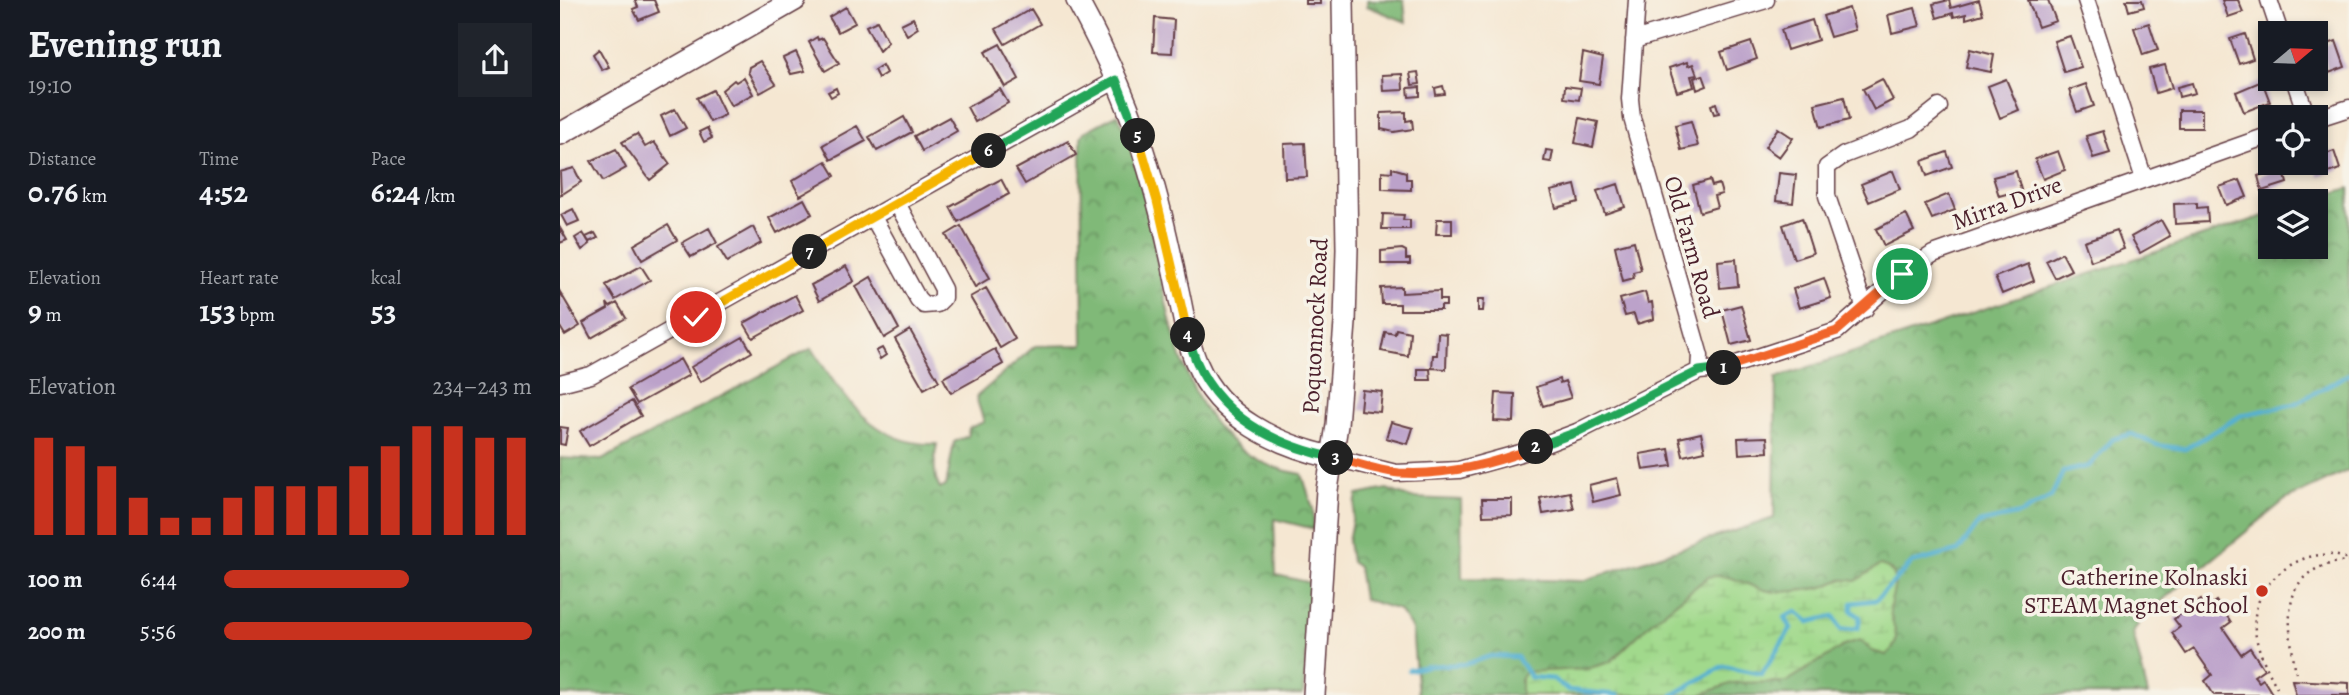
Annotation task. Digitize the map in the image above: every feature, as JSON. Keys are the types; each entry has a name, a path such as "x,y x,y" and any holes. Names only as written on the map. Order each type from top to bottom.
{"main road":[{"path":"560,134 795,0"},
{"path":"1077,0 1116,80 1148,166 1190,344 1204,378 1220,400 1265,436 1304,451 1331,457"},
{"name":"Poquonnock Road","path":"1314,695 1331,457 1344,336 1347,249 1343,0"}],"street":[{"name":"Old Farm Road","path":"1637,0 1632,118 1700,356 1699,371"},
{"path":"1634,40 1766,0"},
{"path":"2086,0 2144,179"},
{"path":"2269,0 2276,21"},
{"path":"560,383 591,376 1116,80"},
{"path":"1865,310 1827,197 1827,167 1844,155 1911,129 1939,107"},
{"path":"2328,115 2349,108"},
{"name":"Mirra Drive","path":"1699,371 1721,369 1837,331 1865,310 1902,274 1933,254 2258,139"},
{"path":"873,216 920,302 929,306 937,304 943,298 943,289 897,203"},
{"path":"1331,457 1396,472 1459,470 1524,452 1577,432 1699,371"}],"path":[{"path":"2277,688 2257,641 2255,627 2258,604 2276,577 2296,562 2322,555 2349,561"},
{"path":"2296,673 2288,621 2291,597 2298,585 2312,572 2349,561"}],"green space":[{"path":"1367,0 1404,0 1406,22 1367,6"},
{"path":"1118,114 1144,193 1172,329 1186,370 1204,407 1228,439 1260,462 1302,474 1313,509 1314,529 1274,519 1276,575 1312,583 1303,695 560,695 560,458 602,460 812,348 848,399 878,427 895,437 915,443 937,444 936,478 940,489 946,486 954,442 968,436 969,428 984,422 976,397 1035,346 1083,345 1081,137 1084,132"},
{"path":"2349,188 2349,470 2285,500 2142,617 2133,633 2148,695 1418,695 1412,629 1399,610 1363,599 1358,567 1351,562 1348,541 1357,495 1387,489 1411,498 1461,500 1462,578 1582,581 1774,518 1776,378 2258,218 2258,259 2328,259 2328,195"},
{"path":"1880,565 1888,568 1895,578 1890,608 1896,638 1895,644 1886,655 1872,651 1860,640 1847,644 1786,682 1732,683 1700,695 1521,695 1521,678 1525,672 1586,669 1610,662 1653,621 1708,577 1727,577 1763,590 1782,592 1816,588 1843,580 1856,581"}],"building":[{"path":"635,0 654,0 659,12 639,20 633,9 638,7"},
{"path":"1305,0 1320,0 1320,4 1305,4"},
{"path":"1949,0 1951,8 1979,0 1983,14 1966,19 1966,14 1954,17 1953,13 1937,18 1933,4"},
{"path":"2028,0 2048,0 2056,21 2038,27"},
{"path":"2126,0 2142,0 2144,7 2129,11"},
{"path":"2222,0 2238,0 2243,12 2228,17"},
{"path":"846,7 855,23 838,32 829,17"},
{"path":"1849,8 1855,30 1830,37 1823,16"},
{"path":"1915,8 1920,26 1892,33 1888,15"},
{"path":"1031,9 1040,24 1005,44 996,29"},
{"path":"913,18 918,28 907,35 901,24"},
{"path":"1155,18 1174,20 1172,53 1153,52"},
{"path":"1812,20 1818,40 1787,50 1781,30"},
{"path":"877,21 888,42 879,51 866,26"},
{"path":"2149,23 2158,50 2143,55 2134,28"},
{"path":"2245,34 2253,59 2239,64 2230,39"},
{"path":"2070,36 2081,67 2064,72 2054,41"},
{"path":"817,37 818,40 823,38 839,63 825,71 809,42"},
{"path":"2336,41 2345,67 2329,73 2328,70 2328,44"},
{"path":"1751,42 1757,59 1727,70 1721,52"},
{"path":"1000,44 1019,79 1005,87 985,52"},
{"path":"599,49 609,67 602,70 593,54"},
{"path":"1970,49 1994,55 1991,72 1966,67"},
{"path":"796,52 805,71 791,74 783,58"},
{"path":"1583,53 1603,58 1599,84 1579,81"},
{"path":"760,61 776,84 760,93 748,72 749,67"},
{"path":"1687,62 1688,66 1693,64 1697,75 1691,76 1694,87 1677,92 1669,68"},
{"path":"882,65 886,73 878,78 874,70"},
{"path":"2165,65 2172,88 2156,93 2149,69"},
{"path":"1418,72 1420,84 1412,85 1410,73"},
{"path":"1402,74 1403,90 1383,91 1382,75"},
{"path":"1703,75 1707,86 1697,90 1694,78"},
{"path":"744,77 753,94 731,106 722,90 734,80 736,82"},
{"path":"1882,79 1893,100 1874,110 1863,89"},
{"path":"2006,79 2019,110 2000,118 1988,86"},
{"path":"2192,83 2195,93 2179,97 2177,87"},
{"path":"2258,83 2258,91 2266,91 2270,102 2244,112 2236,92"},
{"path":"2086,84 2094,106 2077,112 2069,90"},
{"path":"1443,86 1445,94 1436,95 1435,88"},
{"path":"1565,86 1581,88 1579,100 1564,98"},
{"path":"1420,87 1420,96 1409,97 1408,88"},
{"path":"836,88 838,93 831,97 828,92"},
{"path":"1000,89 1008,103 975,122 967,107"},
{"path":"713,90 725,115 710,122 697,98"},
{"path":"1844,97 1849,120 1821,127 1815,104"},
{"path":"1716,103 1719,113 1714,114 1711,105"},
{"path":"675,109 686,128 670,136 661,116"},
{"path":"2179,110 2202,110 2202,128 2179,128"},
{"path":"1406,112 1406,121 1412,120 1413,129 1394,132 1381,129 1381,113"},
{"path":"904,117 912,132 877,151 869,137"},
{"path":"949,117 957,131 922,151 914,136"},
{"path":"1580,118 1598,122 1593,147 1575,143"},
{"path":"1691,121 1698,146 1681,150 1675,125"},
{"path":"857,126 866,141 831,160 823,145"},
{"path":"707,128 712,138 704,142 699,132"},
{"path":"1778,128 1793,138 1779,157 1765,147"},
{"path":"2103,131 2110,153 2093,158 2086,136"},
{"path":"637,134 645,147 654,142 670,164 650,180 622,142"},
{"path":"1068,141 1076,155 1025,184 1016,169"},
{"path":"1305,143 1307,177 1285,178 1284,144"},
{"path":"616,149 626,168 603,181 591,161"},
{"path":"1546,150 1553,151 1551,162 1544,161"},
{"path":"2058,151 2065,170 2043,179 2035,159"},
{"path":"2334,151 2340,169 2328,173 2328,153"},
{"path":"1947,152 1952,167 1927,176 1922,161"},
{"path":"826,161 835,176 800,196 792,181"},
{"path":"574,168 581,182 561,195 560,172"},
{"path":"1392,168 1406,172 1406,179 1411,179 1411,190 1382,189 1382,171 1392,172"},
{"path":"1893,171 1900,189 1869,202 1861,184"},
{"path":"2016,171 2021,190 1999,196 1993,177"},
{"path":"1779,173 1796,175 1793,203 1776,201"},
{"path":"2285,175 2287,183 2261,189 2258,176"},
{"path":"1001,179 1009,194 958,222 950,207"},
{"path":"1710,180 1712,186 1719,184 1722,194 1714,196 1717,207 1700,212 1693,185"},
{"path":"2240,180 2247,197 2226,205 2219,187"},
{"path":"1618,184 1625,207 1605,214 1597,191"},
{"path":"1575,185 1579,202 1556,208 1551,191"},
{"path":"1949,194 1955,210 1932,219 1925,204"},
{"path":"804,199 812,214 777,233 769,218"},
{"path":"2197,203 2197,208 2207,207 2208,222 2175,224 2174,204"},
{"path":"573,209 579,221 567,226 561,215"},
{"path":"1383,214 1404,215 1403,220 1410,220 1410,229 1382,229"},
{"path":"1906,214 1914,231 1884,246 1876,229"},
{"path":"1802,218 1813,253 1794,259 1783,225"},
{"path":"1437,219 1452,219 1452,234 1436,234"},
{"path":"2161,220 2170,236 2140,253 2131,237"},
{"path":"668,225 677,240 642,260 634,245"},
{"path":"961,226 990,278 975,287 946,235"},
{"path":"753,227 761,243 727,262 718,247"},
{"path":"560,228 567,240 560,243"},
{"path":"709,228 717,243 691,257 682,243"},
{"path":"2117,230 2124,249 2091,261 2084,241"},
{"path":"583,233 590,244 582,250 575,238"},
{"path":"595,233 598,238 589,242 586,237"},
{"path":"1634,241 1641,270 1633,272 1634,278 1623,281 1615,246"},
{"path":"1381,251 1406,251 1406,259 1410,259 1410,264 1381,264"},
{"path":"2062,253 2071,270 2055,278 2046,261"},
{"path":"1736,259 1738,286 1720,288 1718,261"},
{"path":"2028,264 2034,281 2002,294 1995,277"},
{"path":"641,266 650,280 615,300 606,285"},
{"path":"846,266 854,281 819,301 811,285"},
{"path":"871,277 899,329 884,338 856,286"},
{"path":"1824,278 1831,298 1799,308 1793,289"},
{"path":"1402,287 1402,293 1440,291 1440,300 1446,300 1446,306 1441,306 1441,310 1400,310 1400,304 1382,304 1381,288"},
{"path":"986,288 1015,339 1000,348 970,297"},
{"path":"560,292 580,326 565,335 560,327"},
{"path":"1645,292 1648,303 1652,302 1654,319 1637,324 1634,314 1625,316 1620,299"},
{"path":"795,295 803,310 753,338 744,323"},
{"path":"1478,299 1484,299 1483,311 1478,311"},
{"path":"607,303 610,307 617,303 626,318 591,338 583,323 608,309"},
{"path":"1741,305 1751,340 1731,345 1722,310"},
{"path":"1396,329 1410,332 1408,356 1381,351 1385,332 1395,334"},
{"path":"910,330 939,381 924,389 895,339"},
{"path":"1438,333 1447,334 1446,369 1432,368 1433,355 1437,355"},
{"path":"743,337 752,352 700,382 691,367"},
{"path":"882,348 886,355 880,359 876,351"},
{"path":"995,349 1003,364 951,393 943,378"},
{"path":"680,359 689,375 637,404 628,389"},
{"path":"1418,369 1430,369 1431,380 1418,380"},
{"path":"1559,379 1560,383 1565,381 1571,398 1543,406 1536,387"},
{"path":"1362,390 1382,392 1380,412 1360,410"},
{"path":"1496,393 1515,394 1514,422 1494,421"},
{"path":"632,401 641,416 589,446 580,431"},
{"path":"1391,422 1413,428 1408,444 1386,438"},
{"path":"560,427 568,428 565,445 560,444"},
{"path":"1701,433 1705,451 1683,456 1679,438"},
{"path":"1767,437 1768,452 1739,454 1738,438"},
{"path":"1669,449 1672,466 1643,470 1640,454"},
{"path":"1617,478 1621,495 1593,502 1589,485"},
{"path":"1570,492 1574,509 1543,514 1540,498"},
{"path":"1482,499 1512,499 1512,515 1483,516"},
{"path":"2201,600 2206,608 2216,601 2231,622 2223,628 2241,654 2250,648 2264,669 2254,676 2259,682 2263,679 2273,695 2214,695 2205,681 2212,675 2194,649 2186,654 2172,633 2180,627 2174,619"},
{"path":"2292,680 2349,683 2349,695 2296,695"}],"waterway":[{"path":"1673,695 1723,666 1762,674 1791,628 1785,617 1796,611 1809,622 1834,616 1841,630 1858,628 1860,617 1852,611 1852,603 1876,600 1912,563 1958,551 1979,523 2020,514 2051,497 2063,472 2089,466 2113,439 2132,434 2157,445 2185,449 2242,415 2294,404 2349,374"},
{"path":"1409,670 1466,664 1491,656 1517,657 1530,677 1553,679 1568,690 1618,695"}],"place":[{"name":"Catherine Kolnaski STEAM Magnet School","path":"2262,591"}],"route":[{"path":"696,317 1116,80 1148,166 1196,363 1220,400 1241,419 1265,436 1304,451 1396,472 1424,474 1459,470 1524,452 1577,432 1689,379 1699,371 1721,369 1837,331 1865,310 1902,274"}]}
